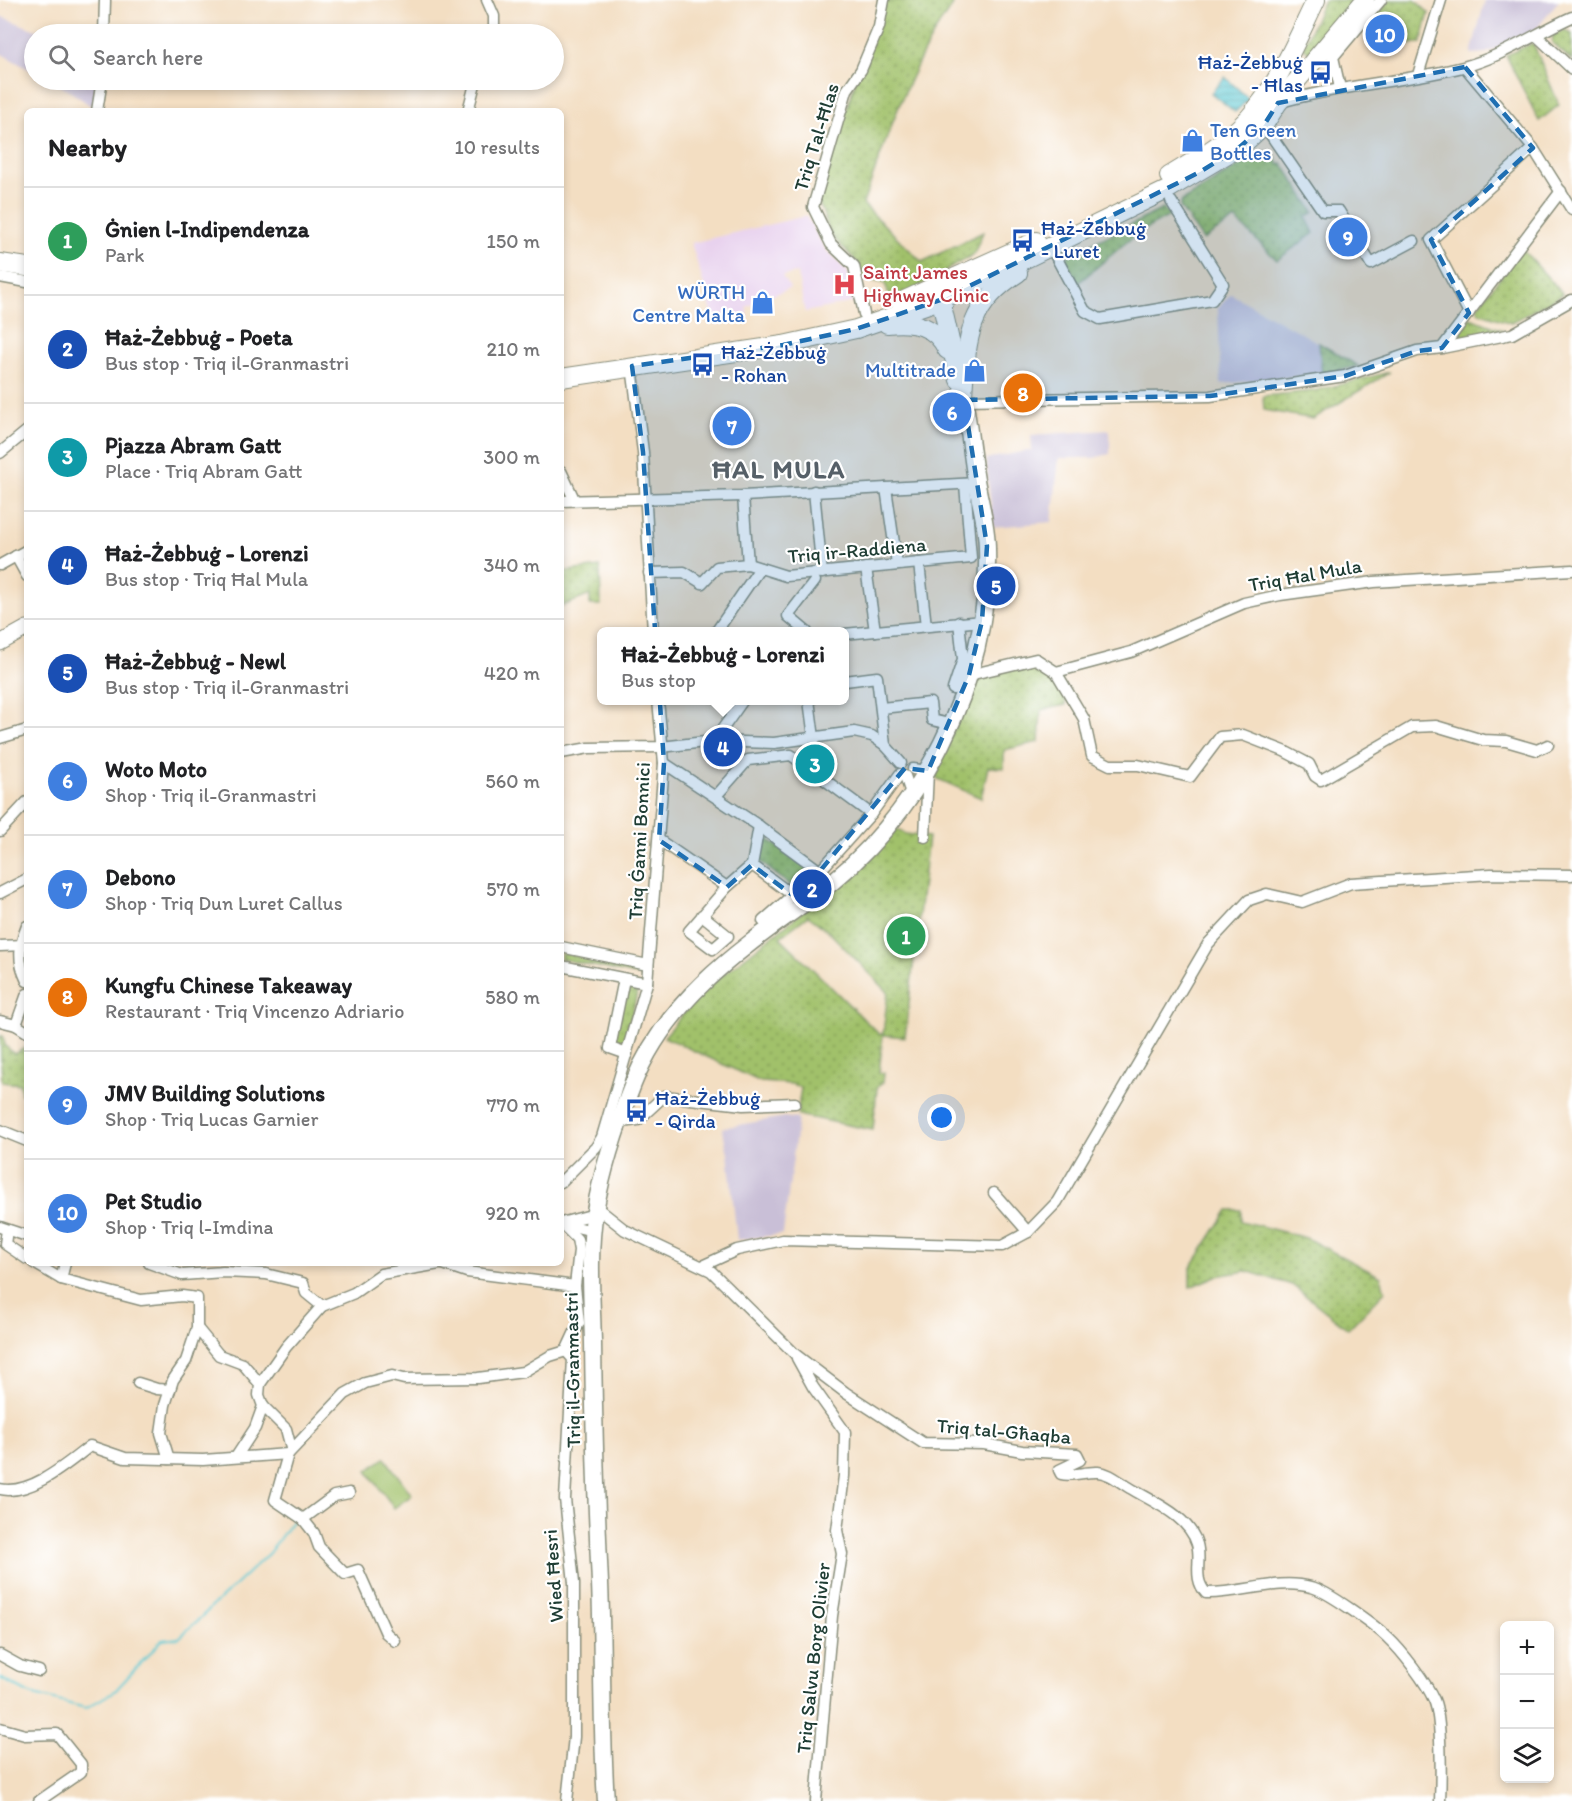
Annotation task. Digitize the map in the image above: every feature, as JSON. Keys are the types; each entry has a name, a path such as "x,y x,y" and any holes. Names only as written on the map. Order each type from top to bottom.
{"highway":[{"path":"964,398 948,340 943,301 948,291 964,279 1049,235 1163,180 1227,138 1263,100 1289,57 1316,0"},
{"path":"964,398 967,342 975,315 1002,282 1211,180 1236,158 1278,103 1365,0"},
{"path":"564,377 783,345 860,321 995,266 1200,172 1259,130"},
{"path":"564,365 763,338 860,321 943,301 995,266 1049,235"},
{"path":"0,263 24,267"},
{"path":"964,398 960,346 968,311 995,266"},
{"path":"860,321 904,322 927,328 944,343 964,398"}],"main road":[{"name":"Triq il-Granmastri","path":"606,1801 595,1492 595,1218 633,1084 662,1030 687,996 750,942 840,876 875,842 912,796 909,771 949,724 969,675 982,621 987,546 971,484 964,398"}],"street":[{"path":"104,24 105,0"},
{"path":"487,0 494,16 494,24"},
{"name":"Triq Tal-Ħlas","path":"860,321 854,266 831,244 813,207 847,90 861,70 879,27 884,0"},
{"path":"1340,88 1333,57 1381,0"},
{"path":"1418,75 1441,0"},
{"path":"1278,103 1314,93 1465,67 1538,37 1572,17"},
{"path":"1538,37 1572,69"},
{"path":"1465,67 1533,148 1565,193 1572,210"},
{"path":"1301,78 1314,93"},
{"path":"97,108 100,90"},
{"path":"469,108 473,90"},
{"path":"1259,130 1323,211 1339,211 1371,264 1414,241"},
{"path":"1468,313 1431,240 1533,148"},
{"path":"1442,348 1565,193"},
{"path":"1054,255 1084,311 1100,319 1212,300 1223,284 1171,201"},
{"path":"0,277 24,281"},
{"path":"964,398 1210,396 1345,376 1417,351 1512,334 1572,300"},
{"path":"632,366 644,453 653,627"},
{"path":"2,448 24,433"},
{"path":"564,477 574,499"},
{"path":"564,501 971,484"},
{"name":"Triq ir-Raddiena","path":"649,573 684,572 702,583 717,567 748,564 786,576 819,577 897,564 971,558 971,484"},
{"path":"886,488 897,564"},
{"path":"801,627 788,616 819,577 814,491"},
{"path":"743,495 748,564"},
{"path":"0,565 24,552"},
{"path":"16,556 24,571"},
{"path":"919,563 926,626"},
{"path":"719,627 760,568"},
{"path":"866,568 875,631"},
{"name":"Triq Ħal Mula","path":"1056,672 1131,652 1244,603 1280,595 1374,582 1572,570"},
{"path":"849,634 982,621"},
{"path":"953,689 963,659 959,622"},
{"path":"0,643 24,630"},
{"path":"969,675 1036,659 1056,672 1083,719 1092,756 1110,765 1138,765 1190,777 1220,737 1243,735 1284,751 1309,764 1314,776 1321,780 1412,727 1436,726 1483,740 1506,741 1537,750 1548,745"},
{"path":"849,680 878,676 885,745"},
{"path":"881,708 930,703 932,720 949,724"},
{"name":"Triq Ġanni Bonnici","path":"564,1177 596,1147 602,1137 647,983 664,763 658,705"},
{"path":"714,741 739,705"},
{"path":"810,705 814,738"},
{"path":"0,738 24,731"},
{"path":"564,752 589,748 661,747 714,741 774,743 854,732 873,736 885,745 909,771 926,837"},
{"path":"716,796 748,760 791,755 871,814"},
{"path":"664,763 716,796 820,871"},
{"path":"909,771 912,796"},
{"path":"763,921 791,894 820,871 909,771"},
{"path":"0,831 24,805"},
{"path":"705,912 727,887 752,865 759,826"},
{"path":"659,840 727,887"},
{"path":"752,865 791,894"},
{"path":"707,1269 737,1250 783,1240 1002,1246 1028,1232 1057,1202 1208,944 1250,900 1267,894 1302,902 1351,883 1491,874 1572,875"},
{"path":"0,893 24,881"},
{"path":"0,945 23,945 21,969 24,975"},
{"path":"564,948 648,965"},
{"path":"564,967 647,983"},
{"path":"624,979 610,1048 627,1054"},
{"path":"16,1024 24,1002"},
{"path":"0,1021 16,1024 24,1030"},
{"path":"621,1122 638,1120 664,1096 743,1105 795,1103"},
{"path":"0,1130 24,1140"},
{"path":"994,1193 1028,1232"},
{"path":"564,1223 595,1218"},
{"path":"564,1223 595,1218"},
{"name":"Triq tal-Għaqba","path":"595,1218 707,1269 796,1355 846,1393 923,1443 984,1444 1022,1451 1077,1454 1080,1460 1063,1466 1059,1470 1060,1474 1097,1472 1110,1474 1153,1500 1192,1532 1198,1546 1197,1575 1206,1593 1292,1585 1313,1587 1332,1598 1388,1638 1426,1685 1436,1702 1442,1772 1440,1801"},
{"path":"395,1641 386,1633 358,1570 345,1574 319,1547 314,1533 303,1519 275,1500 290,1451 345,1394 365,1383 392,1376 404,1379 478,1378 523,1372 550,1356 566,1352 579,1323 575,1286 579,1250 576,1239 564,1226"},
{"path":"24,1235 3,1228 5,1244 24,1257"},
{"path":"39,1266 61,1279 141,1300 183,1296 197,1298 197,1328 186,1361 170,1390 161,1433 169,1459"},
{"path":"61,1279 64,1266"},
{"path":"168,1266 182,1275 220,1267 266,1274 303,1283 306,1293 322,1306"},
{"path":"260,1384 286,1347 322,1306 354,1293 381,1274 431,1266"},
{"path":"450,1266 467,1272 575,1286"},
{"path":"182,1275 183,1296"},
{"path":"197,1328 219,1355 243,1364 260,1384 262,1406 255,1428 236,1457"},
{"name":"Wied Ħesri","path":"566,1352 573,1359 565,1499 574,1583 575,1647 574,1737 567,1801"},
{"name":"Triq Salvu Borg Olivier","path":"796,1355 813,1386 845,1432 844,1476 837,1530 842,1554 832,1616 816,1801"},
{"path":"138,1383 157,1389 170,1390"},
{"path":"262,1406 286,1429 290,1451"},
{"path":"2,1492 34,1483 58,1471 90,1446 125,1458 236,1457 290,1451"},
{"path":"303,1519 334,1496 349,1493"},
{"path":"0,1655 20,1666 39,1671"},
{"path":"0,1728 25,1735 57,1734 81,1764 81,1772 39,1801"}],"highlighted area":[{"path":"1465,67 1533,148 1431,240 1469,313 1442,348 1417,351 1345,376 1210,396 964,400 987,546 982,621 969,675 928,771 905,768 820,871 791,894 752,865 727,887 659,840 664,763 643,452 632,366 783,345 856,329 943,299 1200,172 1241,146 1264,125 1278,103"}],"shaded area":[{"path":"1485,0 1559,0 1534,32 1486,53 1471,54"},
{"path":"0,16 24,25 24,66 0,53"},
{"path":"68,90 96,90 94,108"},
{"path":"806,216 825,249 848,272 854,302 805,312 797,273 782,276 790,288 746,307 749,318 716,325 691,243"},
{"path":"1231,294 1319,343 1322,374 1221,384 1218,308"},
{"path":"1110,430 1110,454 1093,458 1059,458 1052,522 993,527 986,459 1032,450 1031,435"},
{"path":"784,1117 798,1119 783,1234 737,1240 728,1153 722,1128"}],"green space":[{"path":"881,0 951,0 953,5 925,49 913,74 863,204 922,262 983,232 974,254 906,294 890,300 885,283 862,279 858,263 831,235 818,200"},
{"path":"1324,0 1353,0 1310,53 1303,47"},
{"path":"1390,0 1415,0 1429,13 1421,43 1409,44 1376,16"},
{"path":"1565,30 1572,34 1572,61 1552,43 1553,35"},
{"path":"1533,43 1559,105 1539,121 1506,55"},
{"path":"1262,152 1272,152 1279,165 1282,163 1314,212 1306,217 1314,233 1277,260 1235,219 1203,240 1180,207 1182,201"},
{"path":"1163,209 1171,215 1135,235 1078,283 1066,260 1069,255"},
{"path":"1522,249 1563,294 1511,323 1478,312 1478,306"},
{"path":"1470,318 1503,330 1459,338 1457,334"},
{"path":"1319,343 1358,366 1322,374"},
{"path":"1390,372 1313,419 1264,410 1263,396 1314,391"},
{"path":"600,567 601,605 590,605 590,595 564,606 564,572"},
{"path":"1037,663 1054,675 1070,698 1065,701 1066,705 1041,710 1039,742 1004,750 1004,768 988,767 981,798 936,778 939,763 976,678"},
{"path":"897,829 906,834 928,837 905,1037 883,1035 879,1073 884,1073 883,1082 877,1088 873,1130 797,1115 801,1088 792,1084 761,1082 664,1037 703,990 864,864","holes":["808,916 829,932 888,992 883,1034 879,1034 780,937"]},
{"path":"762,835 809,869 791,886 757,859"},
{"path":"564,954 642,968 641,976 564,960"},
{"path":"627,983 639,985 624,1047 612,1044"},
{"path":"0,1036 3,1036 5,1045 14,1054 24,1049 24,1094 21,1094 20,1084 2,1082"},
{"path":"1228,1210 1241,1210 1241,1221 1306,1238 1381,1277 1385,1291 1348,1329 1292,1285 1246,1271 1216,1276 1190,1287 1190,1269"},
{"path":"385,1458 412,1495 394,1508 367,1471"}],"water":[{"path":"1225,77 1249,99 1235,112 1211,93"}],"waterway":[{"path":"0,1678 30,1694 86,1708 115,1691 162,1640 179,1638 269,1553 293,1520"}],"place":[{"name":"Pet Studio","path":"1385,34"},
{"name":"Ħaż-Żebbuġ - Ħlas","path":"1321,73"},
{"name":"Ten Green Bottles","path":"1192,141"},
{"name":"JMV Building Solutions","path":"1348,237"},
{"name":"Ħaż-Żebbuġ - Luret","path":"1023,240"},
{"name":"Saint James Highway Clinic","path":"845,284"},
{"name":"WÜRTH Centre Malta","path":"763,303"},
{"name":"Ħaż-Żebbuġ - Rohan","path":"703,364"},
{"name":"Multitrade","path":"974,370"},
{"name":"Kungfu Chinese Takeaway","path":"1023,393"},
{"name":"Woto Moto","path":"952,412"},
{"name":"Debono","path":"732,426"},
{"name":"Ħaż-Żebbuġ - Newl","path":"996,586"},
{"name":"Ħaż-Żebbuġ - Lorenzi","path":"723,747"},
{"name":"Pjazza Abram Gatt","path":"815,764"},
{"name":"Ħaż-Żebbuġ - Poeta","path":"812,889"},
{"name":"Ġnien l-Indipendenza","path":"906,936"},
{"name":"Ħaż-Żebbuġ - Qirda","path":"637,1110"}],"district":[{"name":"ĦAL MULA","path":"779,469"}]}
